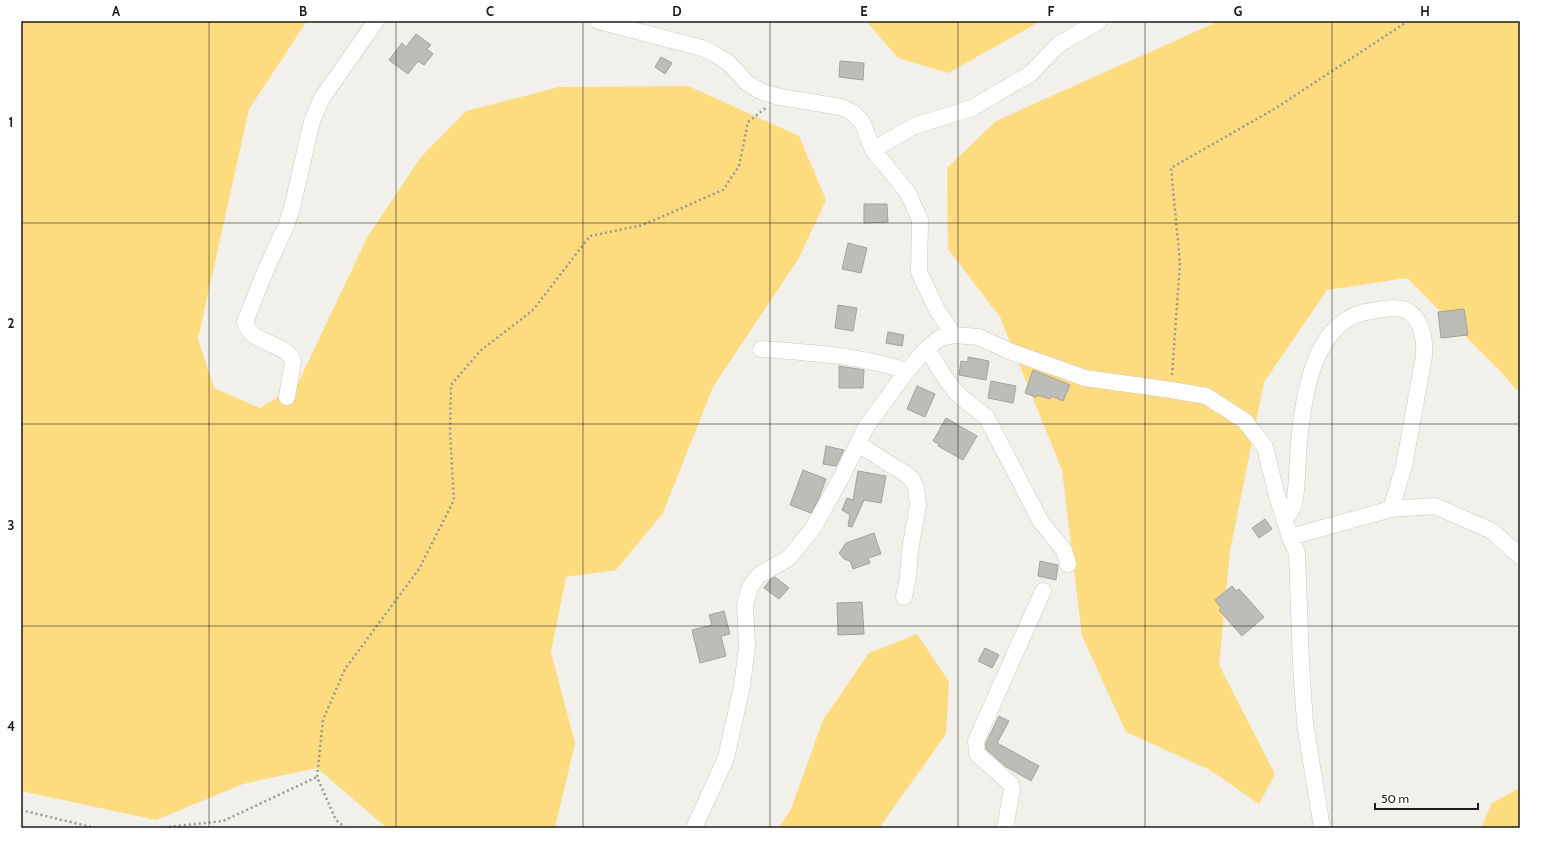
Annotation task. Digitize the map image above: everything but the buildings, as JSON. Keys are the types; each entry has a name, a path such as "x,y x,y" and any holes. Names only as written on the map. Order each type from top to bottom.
{"street":[{"path":"287,396 293,362 292,358 287,353 254,335 246,327 245,322 290,214 312,121 322,98 376,21"},
{"path":"598,21 702,48 729,63 747,83 762,92 780,97 841,107 852,112 862,122 873,150 908,193 920,220 919,272 937,310 954,335"},
{"path":"873,150 914,126 972,108 1030,74 1058,45 1099,21"},
{"path":"1284,520 1294,504 1303,407 1314,363 1319,351 1325,341 1338,326 1350,317 1365,311 1398,308 1415,317 1422,330 1424,356 1404,466 1390,509"},
{"path":"694,828 726,758 742,686 747,647 744,605 750,587 759,575 789,558 813,528 866,427 907,371 927,348 940,338 954,335 979,337 1008,351 1085,378 1206,396 1245,421 1265,447 1284,520 1297,553 1301,664 1305,723 1322,828"},
{"path":"927,348 956,393 978,409 987,418 1040,522 1064,550 1068,564"},
{"path":"761,349 860,358 907,371"},
{"path":"858,444 912,479 916,488 918,505 910,550 908,577 904,598"},
{"path":"1290,537 1390,509 1435,506 1492,531 1520,556"},
{"path":"1005,828 1012,789 1010,783 977,754 976,741 1044,591"}],"path":[{"path":"1171,390 1180,263 1171,168 1276,108 1408,21"},
{"path":"346,828 336,820 317,777 323,720 344,669 419,569 454,500 450,432 451,385 480,351 533,310 590,236 643,225 723,190 739,166 748,122 780,97"},
{"path":"159,828 223,821 317,777"},
{"path":"21,810 95,828"}],"shaded area":[{"path":"21,21 307,21 249,109 198,339 214,388 260,408 297,385 368,236 421,157 466,111 559,87 688,86 799,136 826,200 799,258 713,387 663,513 616,570 566,577 551,652 575,743 555,828 387,828 317,768 243,784 156,820 21,791"},
{"path":"866,21 1041,21 948,73 898,58"},
{"path":"1219,21 1520,21 1520,393 1407,278 1327,290 1264,382 1230,551 1219,665 1275,774 1259,804 1210,770 1126,732 1082,636 1062,470 1000,317 948,249 947,168 996,121"},
{"path":"917,634 949,682 946,734 879,828 779,828 791,809 823,720 869,653"},
{"path":"1520,788 1520,828 1481,828 1492,803"}]}
